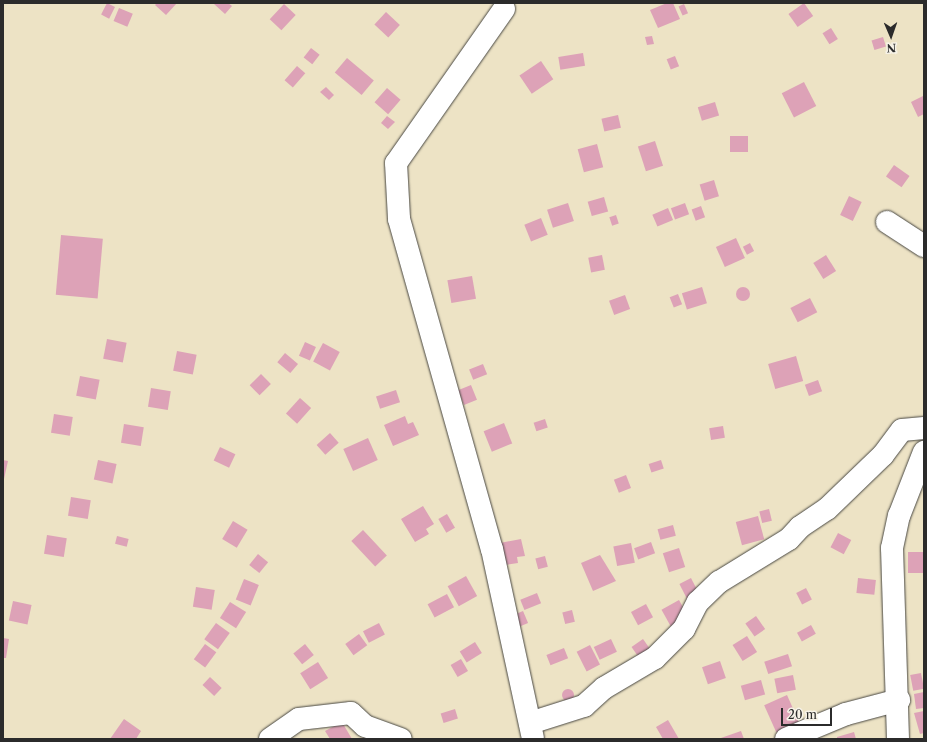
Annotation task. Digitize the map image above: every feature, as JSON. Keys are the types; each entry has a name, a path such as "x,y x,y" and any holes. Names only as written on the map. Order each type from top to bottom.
{"street":[{"path":"504,9 396,163 399,219 492,549 530,734 584,706 604,688 655,658 684,629 698,602 719,582 789,539 800,526 826,509 883,454 902,430 924,428"},
{"path":"887,222 924,246"},
{"path":"898,739 899,700 892,548 899,516 924,452"},
{"path":"786,739 846,714 899,700"},
{"path":"270,739 299,719 351,713 365,726 401,739"}],"building":[{"path":"107,3 115,7 109,19 101,15"},
{"path":"157,3 177,3 166,15 155,5"},
{"path":"228,3 232,6 225,14 214,4"},
{"path":"667,3 673,3 680,19 658,28 650,10"},
{"path":"804,3 813,16 798,27 788,14"},
{"path":"284,4 296,15 281,30 270,19"},
{"path":"684,4 688,13 683,16 679,6"},
{"path":"119,8 133,14 127,27 114,21"},
{"path":"386,12 400,25 388,37 374,24"},
{"path":"831,28 838,39 829,44 823,33"},
{"path":"652,36 654,44 647,45 645,37"},
{"path":"883,37 886,47 874,50 872,41"},
{"path":"311,48 320,55 312,64 304,57"},
{"path":"583,53 585,66 560,70 558,57"},
{"path":"675,56 679,66 671,70 667,59"},
{"path":"347,58 374,80 362,95 335,73"},
{"path":"541,61 553,79 532,94 519,76"},
{"path":"297,66 305,73 293,88 285,80"},
{"path":"804,82 816,106 794,117 782,93"},
{"path":"326,87 334,95 329,100 320,92"},
{"path":"387,88 401,100 388,114 375,102"},
{"path":"923,96 924,114 918,117 911,102"},
{"path":"715,102 719,115 702,121 698,107"},
{"path":"618,115 621,128 604,131 601,119"},
{"path":"387,116 395,122 388,129 381,123"},
{"path":"730,136 748,136 748,152 730,152"},
{"path":"655,141 663,166 646,171 638,147"},
{"path":"597,144 603,167 584,172 578,149"},
{"path":"894,165 910,176 902,187 886,176"},
{"path":"714,180 719,196 705,201 700,184"},
{"path":"849,196 862,202 853,221 840,215"},
{"path":"604,197 608,211 592,216 588,202"},
{"path":"568,203 574,221 553,228 547,210"},
{"path":"685,203 689,214 675,219 671,208"},
{"path":"701,206 705,217 696,221 692,209"},
{"path":"668,208 673,220 657,227 652,215"},
{"path":"616,215 619,224 612,226 609,217"},
{"path":"541,218 548,235 531,241 524,225"},
{"path":"61,235 103,239 98,298 56,295"},
{"path":"736,238 745,258 725,267 716,247"},
{"path":"750,243 754,251 747,255 743,247"},
{"path":"602,255 605,270 591,272 588,258"},
{"path":"826,255 836,271 823,279 813,263"},
{"path":"472,276 476,299 451,303 447,280"},
{"path":"702,287 707,303 687,309 682,293"},
{"path":"740,287 746,287 750,291 750,297 746,301 740,301 736,297 736,291"},
{"path":"678,294 682,304 674,308 670,297"},
{"path":"625,295 630,309 614,315 609,301"},
{"path":"810,298 817,312 798,322 790,308"},
{"path":"107,339 127,343 123,362 103,359"},
{"path":"305,342 316,347 310,361 299,356"},
{"path":"323,343 340,352 330,370 313,362"},
{"path":"177,351 197,355 193,374 173,371"},
{"path":"285,353 298,364 290,373 277,362"},
{"path":"796,356 803,381 775,389 768,364"},
{"path":"483,364 487,374 473,380 469,370"},
{"path":"261,374 271,384 260,395 250,385"},
{"path":"80,376 100,380 96,399 76,396"},
{"path":"818,380 822,391 809,396 805,385"},
{"path":"471,385 477,400 464,405 458,390"},
{"path":"151,388 171,391 168,410 148,407"},
{"path":"396,390 400,402 380,409 376,396"},
{"path":"300,398 311,408 297,424 286,414"},
{"path":"54,414 73,417 70,436 51,433"},
{"path":"405,416 408,424 413,422 419,435 393,446 384,425"},
{"path":"545,419 548,428 536,431 534,423"},
{"path":"504,423 512,443 492,452 484,431"},
{"path":"124,424 144,427 141,446 121,443"},
{"path":"723,426 725,438 711,440 709,428"},
{"path":"330,433 339,443 325,455 317,445"},
{"path":"368,438 378,460 353,471 343,449"},
{"path":"220,447 235,454 229,468 214,461"},
{"path":"3,460 8,461 4,479 3,479"},
{"path":"98,460 117,464 112,484 94,480"},
{"path":"661,460 664,469 651,473 649,464"},
{"path":"626,475 631,488 619,493 614,480"},
{"path":"71,497 91,500 88,519 68,516"},
{"path":"423,506 434,524 426,529 429,534 415,542 401,519"},
{"path":"769,509 772,521 762,523 759,511"},
{"path":"447,514 455,528 446,533 438,519"},
{"path":"758,516 764,539 742,545 736,522"},
{"path":"233,521 248,530 237,548 222,539"},
{"path":"673,525 676,536 660,540 658,529"},
{"path":"363,530 387,556 375,567 351,541"},
{"path":"838,533 851,540 844,554 830,547"},
{"path":"47,535 67,538 64,557 44,554"},
{"path":"117,536 129,539 127,547 115,544"},
{"path":"521,539 525,556 517,557 518,563 505,565 500,543"},
{"path":"651,542 655,553 638,559 634,548"},
{"path":"631,543 635,563 617,566 613,546"},
{"path":"679,548 685,567 669,572 663,553"},
{"path":"908,552 924,552 924,573 908,573"},
{"path":"258,554 268,562 259,573 249,565"},
{"path":"600,555 616,581 593,591 581,563"},
{"path":"545,556 548,567 538,569 535,559"},
{"path":"466,576 477,596 459,606 448,586"},
{"path":"691,578 699,594 688,600 679,584"},
{"path":"858,578 876,580 874,595 856,593"},
{"path":"244,579 259,585 251,605 236,599"},
{"path":"196,587 215,590 212,610 193,607"},
{"path":"806,588 812,600 802,605 796,593"},
{"path":"537,593 541,603 524,610 520,600"},
{"path":"447,594 454,607 435,618 428,604"},
{"path":"679,600 689,618 672,628 662,610"},
{"path":"13,601 32,605 27,625 9,621"},
{"path":"230,602 246,612 236,628 220,618"},
{"path":"646,604 653,617 638,625 631,612"},
{"path":"572,610 575,622 565,624 562,612"},
{"path":"523,611 528,623 518,627 513,615"},
{"path":"756,616 765,629 755,637 745,623"},
{"path":"216,623 230,633 218,649 204,639"},
{"path":"379,623 385,635 369,643 363,631"},
{"path":"811,625 816,634 802,642 797,633"},
{"path":"359,634 367,645 353,655 345,644"},
{"path":"747,636 757,652 743,661 733,645"},
{"path":"3,638 9,639 6,658 3,658"},
{"path":"611,639 617,652 600,660 594,647"},
{"path":"643,639 652,652 641,660 632,647"},
{"path":"475,642 482,653 467,663 460,652"},
{"path":"205,644 216,652 205,668 194,659"},
{"path":"305,644 314,655 302,664 293,653"},
{"path":"590,645 600,665 587,671 577,652"},
{"path":"564,648 568,658 551,665 546,655"},
{"path":"788,654 792,666 768,674 764,662"},
{"path":"461,659 468,671 458,677 451,665"},
{"path":"720,661 726,678 708,684 702,667"},
{"path":"318,662 328,678 310,689 300,673"},
{"path":"921,673 924,689 913,691 910,675"},
{"path":"793,675 796,690 777,693 774,679"},
{"path":"210,677 222,688 214,696 202,685"},
{"path":"761,680 765,694 745,700 741,686"},
{"path":"566,689 570,689 574,695 570,701 566,701 562,697 562,693"},
{"path":"924,692 924,708 916,709 914,694"},
{"path":"787,695 799,722 776,733 764,705"},
{"path":"455,709 458,719 444,723 441,713"},
{"path":"924,711 924,733 920,734 914,713"},
{"path":"124,719 141,731 136,739 110,739"},
{"path":"668,720 679,739 663,739 656,727"},
{"path":"342,722 352,739 330,739 325,731"},
{"path":"741,731 744,739 718,739"},
{"path":"854,732 856,739 837,739 837,737"}]}
